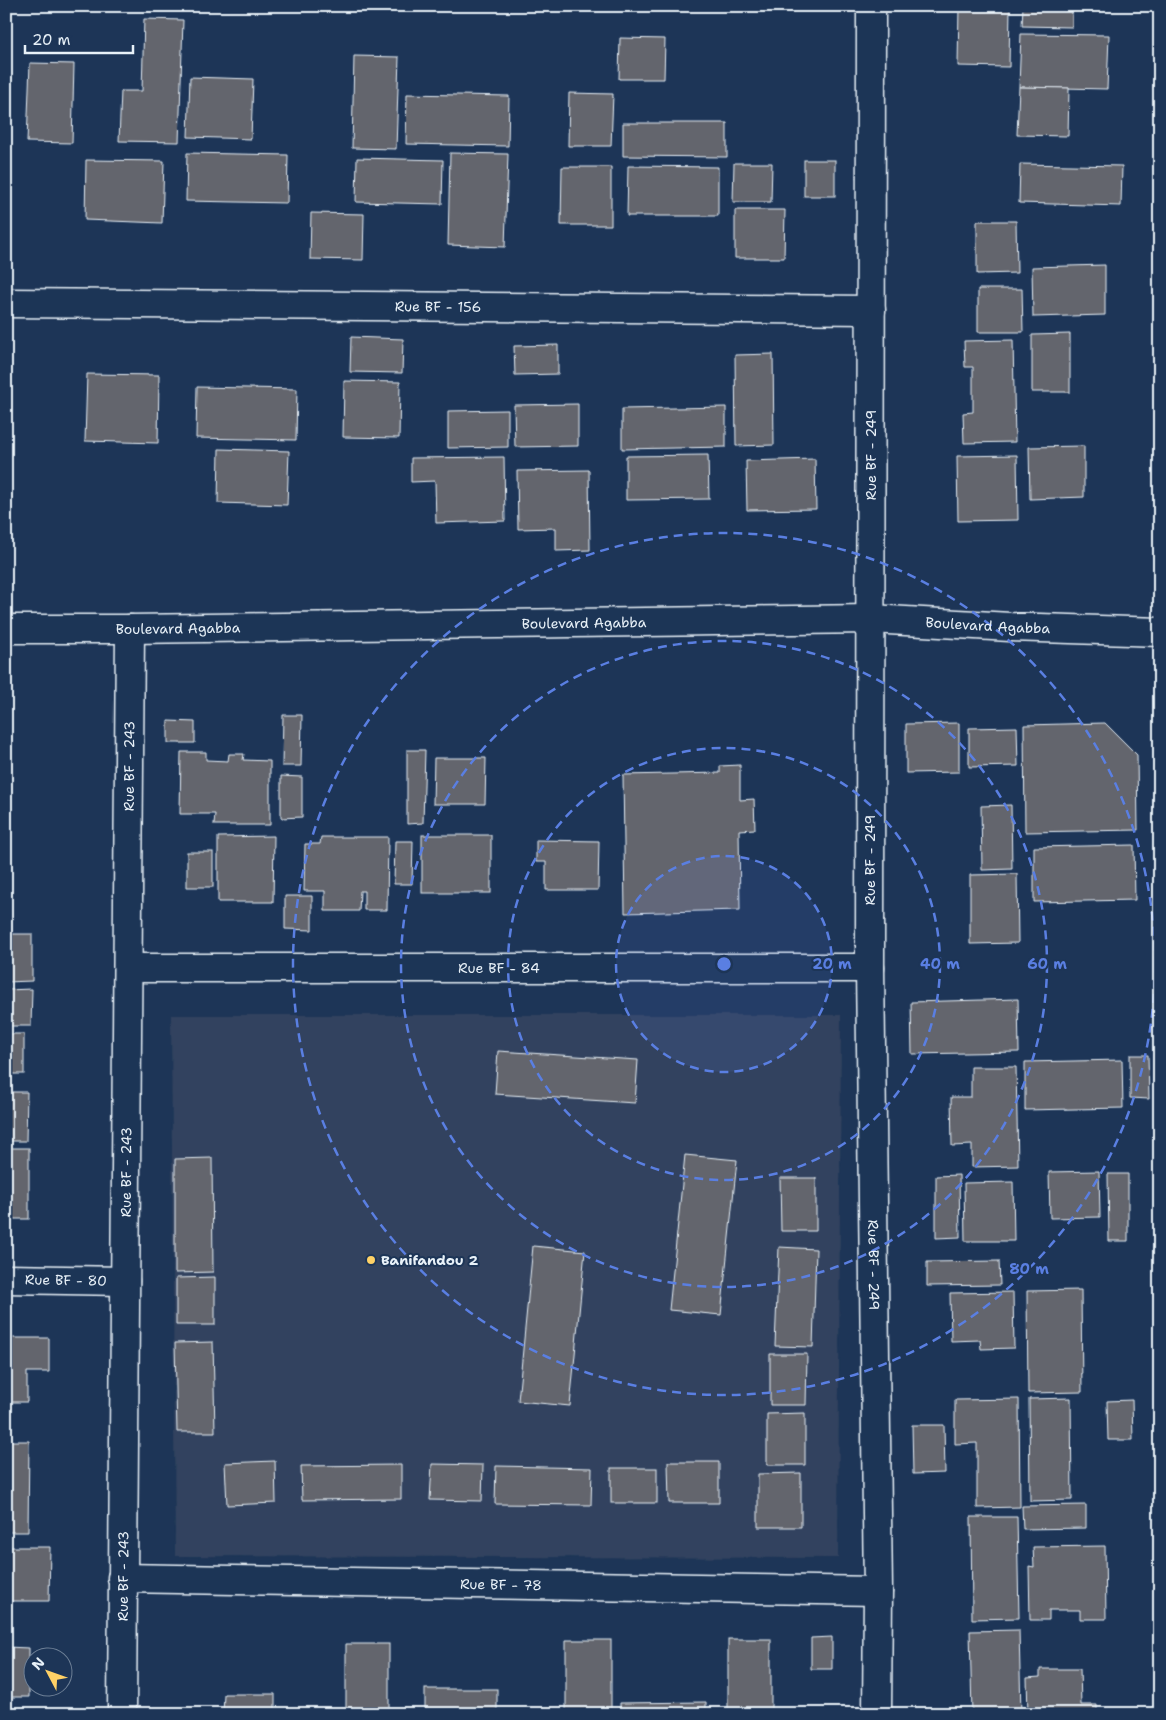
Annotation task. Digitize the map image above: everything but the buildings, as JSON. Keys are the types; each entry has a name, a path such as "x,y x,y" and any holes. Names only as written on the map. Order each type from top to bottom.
{"street":[{"name":"Rue BF - 249","path":"871,6 870,968 878,1591 877,1714"},
{"name":"Rue BF - 156","path":"6,303 871,310"},
{"name":"Boulevard Agabba","path":"6,629 871,620 1160,632"},
{"name":"Rue BF - 243","path":"122,1714 130,629"},
{"name":"Rue BF - 84","path":"128,968 870,968"},
{"name":"Rue BF - 80","path":"6,1279 125,1281"},
{"name":"Rue BF - 78","path":"122,1578 878,1591"}],"shaded area":[{"path":"171,1015 841,1015 838,1558 175,1556"}],"place":[{"name":"Banifandou 2","path":"371,1260"}]}
